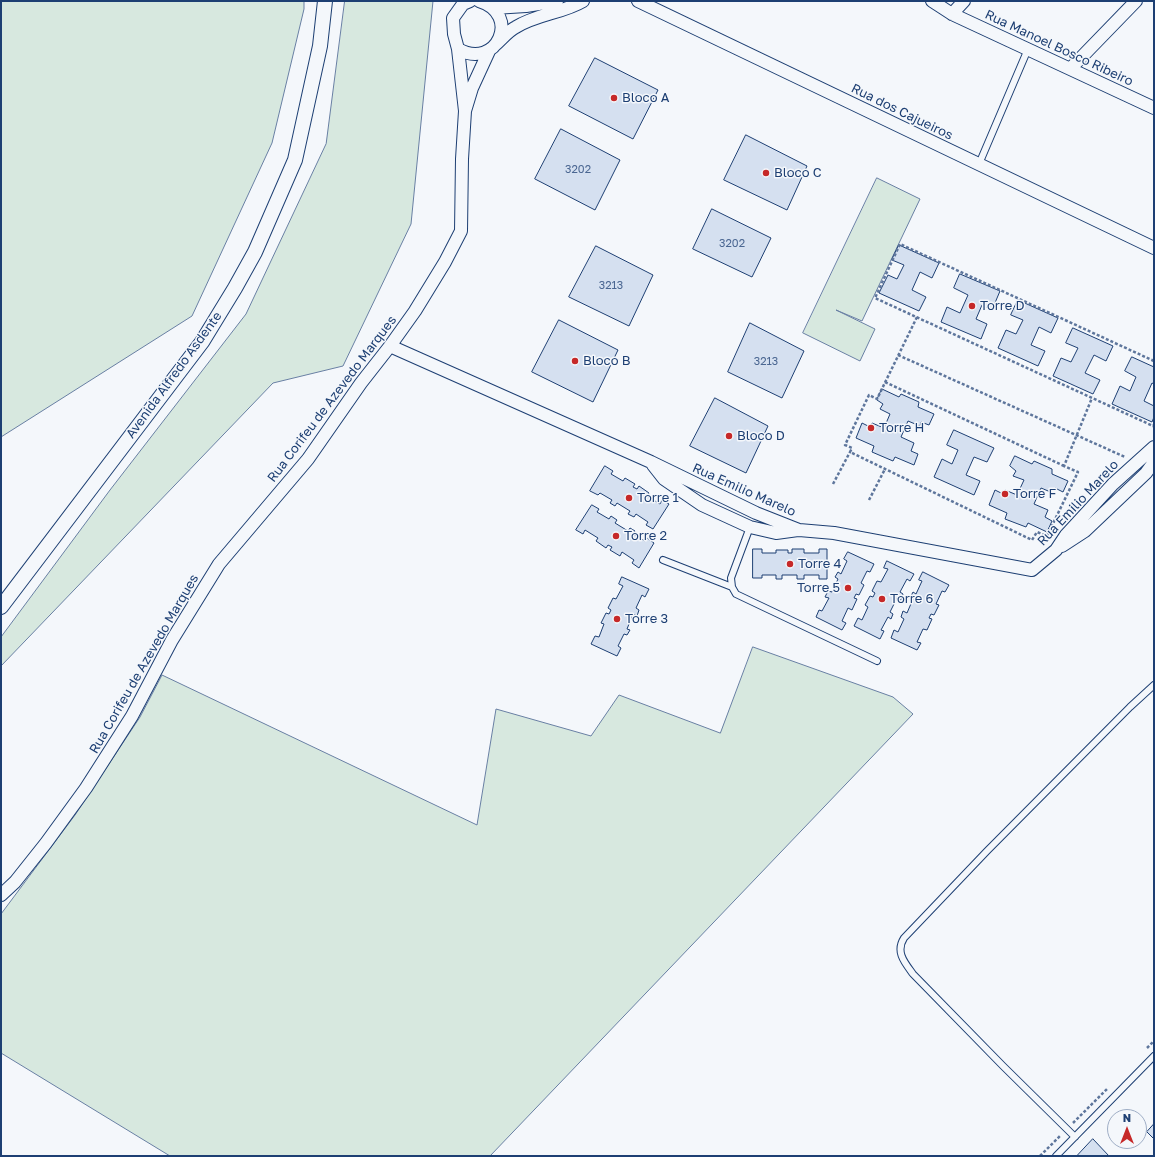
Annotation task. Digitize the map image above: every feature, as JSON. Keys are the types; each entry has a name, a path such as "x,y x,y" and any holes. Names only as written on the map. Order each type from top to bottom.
{"street":[{"name":"Avenida Alfredo Asdente","path":"1,607 202,342 255,252 295,160 320,46 325,1"},
{"path":"454,1 454,34 458,49 465,110"},
{"path":"453,18 463,4 470,1"},
{"path":"465,110 472,88 492,48 500,38 502,31 501,22 494,8 487,3 479,1"},
{"path":"494,8 526,6 557,1"},
{"path":"458,49 465,53 481,54 492,48 515,27 532,19 573,7 583,1"},
{"name":"Rua dos Cajueiros","path":"638,1 1154,248"},
{"name":"Rua Manoel Bosco Ribeiro","path":"932,1 952,14 1071,68 1154,108"},
{"path":"952,14 964,1"},
{"path":"1071,68 1136,1"},
{"name":"Rua Corifeu de Azevedo Marques","path":"1,895 15,882 46,843 86,788 132,716 172,640 219,564 308,459 361,383 415,311 446,262 461,231 462,159 465,110"},
{"name":"Rua Emilio Marelo","path":"390,346 651,462 756,513 799,530 834,533 1032,570 1056,550 1066,535 1113,484 1154,447"},
{"path":"651,462 664,479 702,505 750,527 776,533 799,530"},
{"path":"1056,550 1086,531 1146,473 1154,462"},
{"path":"1113,484 1126,492"},
{"path":"702,505 710,491"},
{"path":"750,527 756,513"}],"lane":[{"path":"979,164 1028,49"},
{"path":"750,527 731,578 732,587 736,594 877,661"},
{"path":"663,560 732,587"},
{"path":"1075,1137 913,974 902,958 900,949 904,938 987,851 1130,707 1154,685"},
{"path":"1056,1156 1154,1056"}],"path":[{"path":"1154,360 900,244 874,298 1153,426 1154,425"},
{"path":"833,484 852,448 845,445 869,395 877,398 917,317"},
{"path":"898,355 1137,462"},
{"path":"850,452 1032,540 1037,532 1047,536 1078,472 885,382"},
{"path":"1064,466 1092,398"},
{"path":"869,500 885,469"},
{"path":"1143,1052 1154,1041"},
{"path":"1040,1156 1111,1085"}],"shaded area":[{"path":"1,1 304,1 304,9 272,143 192,316 1,437"},
{"path":"345,1 433,1 411,224 343,366 273,383 1,666 1,637 110,490 246,314 326,144"},
{"path":"877,178 920,199 862,321 836,310 875,329 860,361 803,333"},
{"path":"753,647 893,697 913,714 490,1156 170,1156 1,1053 1,914 75,815 140,717 162,675 477,825 496,709 591,736 619,695 720,733"}],"building":[{"name":"Bloco A","path":"595,58 658,90 633,139 569,106"},
{"path":"561,129 620,160 595,210 535,179"},
{"name":"Bloco C","path":"746,135 807,166 787,210 724,180"},
{"path":"712,209 771,238 752,277 693,249"},
{"path":"899,245 939,263 932,278 920,272 912,290 926,297 919,311 879,293 888,275 897,279 904,265 892,260"},
{"path":"596,246 653,275 629,326 569,297"},
{"name":"Torre D","path":"960,274 1000,291 992,310 982,305 976,319 987,324 981,339 941,322 947,307 960,313 968,295 954,288"},
{"path":"1018,300 1058,318 1051,333 1039,327 1031,345 1045,351 1038,366 998,348 1006,330 1016,334 1023,320 1011,315"},
{"name":"Bloco B","path":"559,320 618,350 593,402 532,372"},
{"path":"750,323 804,351 782,398 728,372"},
{"path":"1073,328 1113,346 1106,361 1094,355 1085,373 1100,380 1093,394 1053,376 1061,358 1071,362 1078,348 1066,343"},
{"path":"1132,357 1154,367 1154,384 1152,383 1144,401 1154,406 1154,417 1152,422 1112,404 1120,386 1130,391 1136,377 1125,371"},
{"name":"Torre H","path":"882,389 899,397 901,394 919,402 918,407 934,414 929,425 921,422 920,426 908,421 901,437 914,443 911,451 918,454 914,465 895,457 893,461 872,452 874,446 856,438 862,423 870,427 872,423 884,428 890,414 880,409 883,404 877,400"},
{"name":"Bloco D","path":"715,398 768,426 746,473 690,446"},
{"path":"954,430 994,448 987,462 974,457 966,475 980,481 974,495 934,477 942,459 952,464 958,450 947,445"},
{"name":"Torre F","path":"1015,456 1032,464 1034,461 1052,469 1052,474 1068,481 1063,492 1055,488 1053,493 1041,488 1034,504 1048,510 1045,517 1052,521 1047,532 1028,523 1026,527 1005,519 1007,513 989,505 995,490 1003,494 1005,490 1017,495 1024,480 1013,476 1016,471 1010,466"},
{"name":"Torre 1","path":"605,466 613,471 611,474 623,481 625,478 635,484 633,487 637,489 639,486 649,493 647,496 660,504 662,500 669,504 653,529 646,525 648,522 636,514 634,517 628,514 630,511 617,503 615,506 610,503 612,500 600,493 598,495 590,491"},
{"name":"Torre 2","path":"592,505 599,509 597,512 609,519 611,516 617,520 615,523 628,531 630,528 635,531 633,534 645,541 647,538 654,543 639,568 632,563 634,560 622,552 620,556 610,550 612,547 608,545 606,548 596,541 598,538 585,530 583,534 576,530"},
{"name":"Torre 4","path":"753,549 762,549 762,553 776,553 776,550 788,550 788,553 792,553 792,549 804,549 804,553 819,553 819,549 827,549 827,579 819,579 819,575 804,575 804,579 797,579 797,575 782,575 782,579 776,579 776,575 762,575 762,578 753,578"},
{"name":"Torre 5","path":"848,552 874,564 870,572 867,571 861,583 864,585 859,595 856,594 854,598 857,599 852,610 848,608 842,621 846,623 842,630 816,617 819,610 822,611 829,598 825,597 828,591 832,592 838,579 835,577 838,572 841,574 847,561 844,559"},
{"name":"Torre 6","path":"887,561 914,574 910,581 907,579 900,592 903,594 901,600 897,598 890,612 893,614 891,619 888,617 881,630 884,631 880,639 854,626 858,618 862,620 868,607 865,605 870,596 873,597 875,593 872,591 877,581 881,582 888,569 884,568"},
{"path":"923,572 949,585 945,592 942,591 936,604 939,605 934,615 931,614 929,618 932,619 927,630 923,629 917,642 921,643 917,650 891,638 894,630 898,632 904,619 901,617 903,611 907,613 913,599 910,598 913,592 916,594 922,581 919,580"},
{"name":"Torre 3","path":"622,577 649,589 645,597 642,595 636,608 639,610 637,616 633,614 627,629 630,630 627,635 624,634 618,646 621,648 617,656 591,644 595,636 599,637 604,624 601,623 606,613 609,614 611,610 608,608 613,598 616,599 623,586 619,584"},
{"path":"1154,1124 1154,1139 1147,1132"},
{"path":"1093,1139 1109,1156 1077,1156"}],"place":[{"name":"Bloco A","path":"614,98"},
{"name":"Bloco C","path":"766,173"},
{"name":"Torre D","path":"972,306"},
{"name":"Bloco B","path":"575,361"},
{"name":"Torre H","path":"871,428"},
{"name":"Bloco D","path":"729,436"},
{"name":"Torre F","path":"1005,494"},
{"name":"Torre 1","path":"629,498"},
{"name":"Torre 2","path":"616,536"},
{"name":"Torre 4","path":"790,564"},
{"name":"Torre 5","path":"848,588"},
{"name":"Torre 6","path":"882,599"},
{"name":"Torre 3","path":"617,619"}]}
